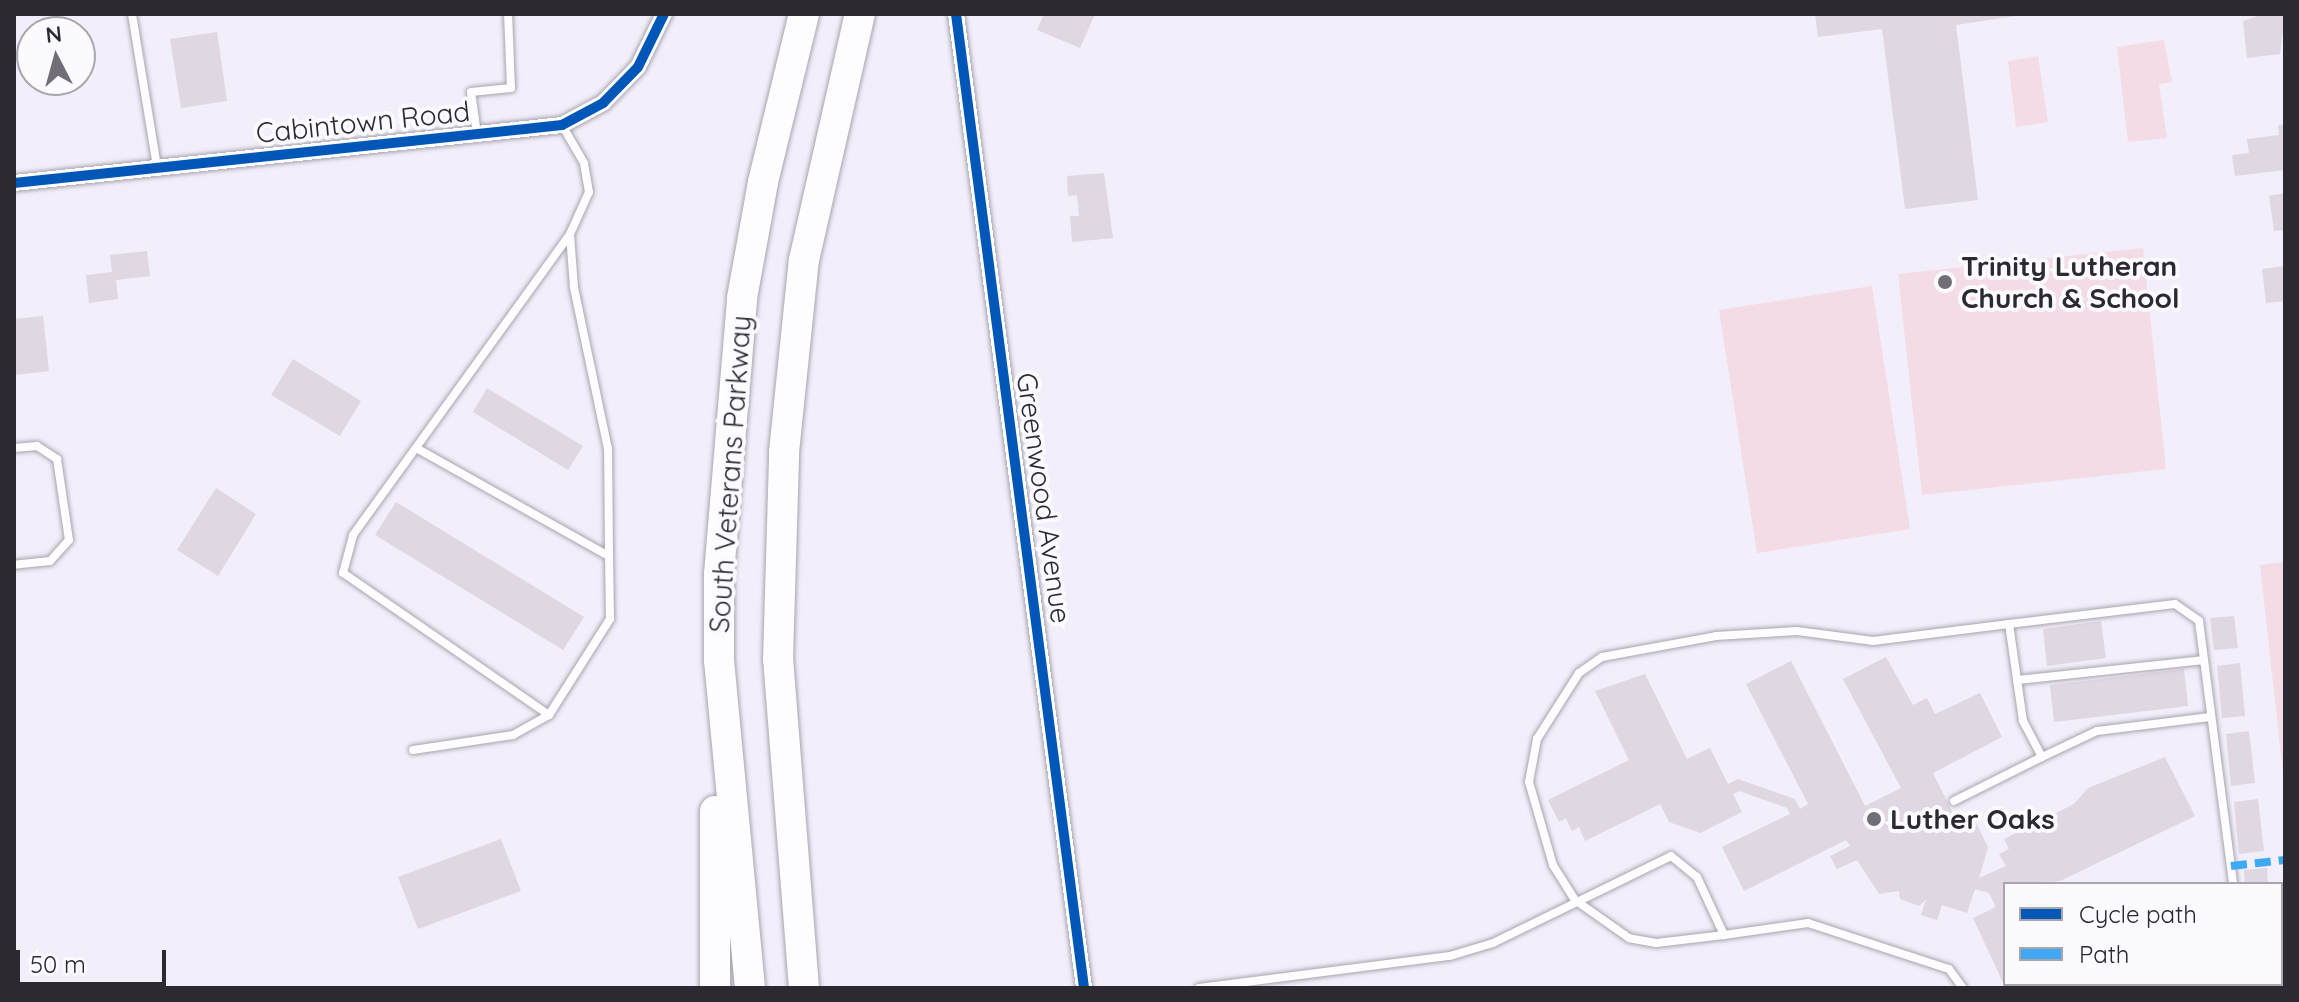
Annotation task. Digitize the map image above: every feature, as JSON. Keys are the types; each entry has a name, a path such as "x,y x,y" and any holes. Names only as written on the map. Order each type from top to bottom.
{"highway":[{"name":"South Veterans Parkway","path":"750,988 719,661 728,434 742,298 804,14"},
{"name":"South Veterans Parkway","path":"804,988 778,660 784,452 804,260 860,14"},
{"path":"715,988 719,661"}],"street":[{"name":"Cabintown Road","path":"14,183 562,125 603,103 638,67 664,14"},
{"name":"Greenwood Avenue","path":"956,14 1084,988"}],"lane":[{"path":"132,14 157,168"},
{"path":"477,134 471,92 511,88 508,14"},
{"path":"549,715 343,573 353,535 418,449 490,337 570,234 589,192 584,163 562,125"},
{"path":"413,750 513,735 549,715 610,619 608,449 574,287 570,234"},
{"path":"14,448 37,446 57,459 69,540 50,561 14,565"},
{"path":"418,449 609,556"},
{"path":"1963,988 1949,969 1808,923 1656,943 1629,938 1575,900 1553,865 1529,782 1537,739 1560,693 1602,657 1716,636 1797,631 1873,641 2175,604 2199,621 2233,882"},
{"path":"2009,624 2023,721 2042,757"},
{"path":"2017,680 2203,660"},
{"path":"1954,801 2097,731 2210,717"},
{"path":"1199,988 1450,956 1493,943 1575,900 1671,856 1697,877 1724,935"}],"shaded area":[{"path":"2164,40 2172,82 2159,84 2167,138 2128,142 2117,47"},
{"path":"2038,56 2048,122 2016,127 2008,61"},
{"path":"2143,248 2166,469 1922,495 1898,274"},
{"path":"1872,286 1910,529 1757,553 1719,310"},
{"path":"2285,562 2285,791 2260,565"}],"building":[{"path":"1044,14 1095,14 1080,48 1037,30"},
{"path":"1815,14 2028,14 1956,25 1978,200 1905,209 1882,29 1818,37"},
{"path":"2263,14 2285,14 2280,54 2247,58 2243,21"},
{"path":"217,32 227,101 181,108 170,39"},
{"path":"2285,124 2285,170 2235,176 2232,155 2249,153 2247,139 2279,135 2278,125"},
{"path":"1104,173 1113,238 1072,242 1070,216 1079,216 1077,195 1068,196 1067,176"},
{"path":"2285,193 2285,230 2274,231 2269,196"},
{"path":"147,251 150,276 116,280 118,299 89,303 86,275 112,272 110,255"},
{"path":"2285,266 2285,301 2266,303 2262,269"},
{"path":"43,316 49,371 14,375 14,319"},
{"path":"293,359 361,401 340,436 271,395"},
{"path":"487,388 583,446 568,470 473,412"},
{"path":"216,488 256,514 218,576 177,550"},
{"path":"396,502 584,617 563,650 375,535"},
{"path":"2234,616 2238,648 2214,650 2210,618"},
{"path":"2101,621 2106,658 2047,666 2043,629"},
{"name":"Luther Oaks","path":"1886,657 1913,705 1927,698 1935,714 1980,693 2002,737 1933,773 1954,815 1975,821 1988,847 1979,878 2006,866 1999,854 2009,849 2004,839 2074,804 2088,788 2165,757 2195,816 2060,881 2003,882 2003,983 1973,918 1996,907 1989,893 1975,889 1967,913 1942,905 1937,920 1921,915 1926,900 1919,906 1900,899 1899,891 1879,894 1857,860 1837,869 1830,856 1850,846 1846,840 1744,891 1722,847 1790,814 1787,808 1739,791 1733,794 1742,812 1700,833 1669,822 1660,804 1585,841 1579,827 1572,831 1566,818 1559,822 1548,800 1629,760 1595,691 1645,674 1687,759 1710,748 1728,784 1738,779 1795,799 1800,809 1808,804 1746,684 1791,661 1865,806 1901,788 1843,679"},
{"path":"2240,663 2245,716 2222,718 2217,666"},
{"path":"2184,669 2188,706 2054,722 2050,685"},
{"path":"2249,731 2255,783 2231,786 2226,734"},
{"path":"2258,799 2264,851 2239,854 2234,802"},
{"path":"501,839 521,891 418,929 398,877"},
{"path":"2267,868 2268,882 2245,882 2244,870"},
{"path":"2008,986 2079,988 2009,988"},
{"path":"2154,986 2225,986 2225,988"}],"marked path":[{"path":"2231,866 2285,860"}],"cycle path":[{"path":"14,183 562,125 603,103 638,67 664,14"},
{"path":"956,14 1084,988"}],"place":[{"name":"Trinity Lutheran Church & School","path":"1945,282"},
{"name":"Luther Oaks","path":"1874,819"}]}
